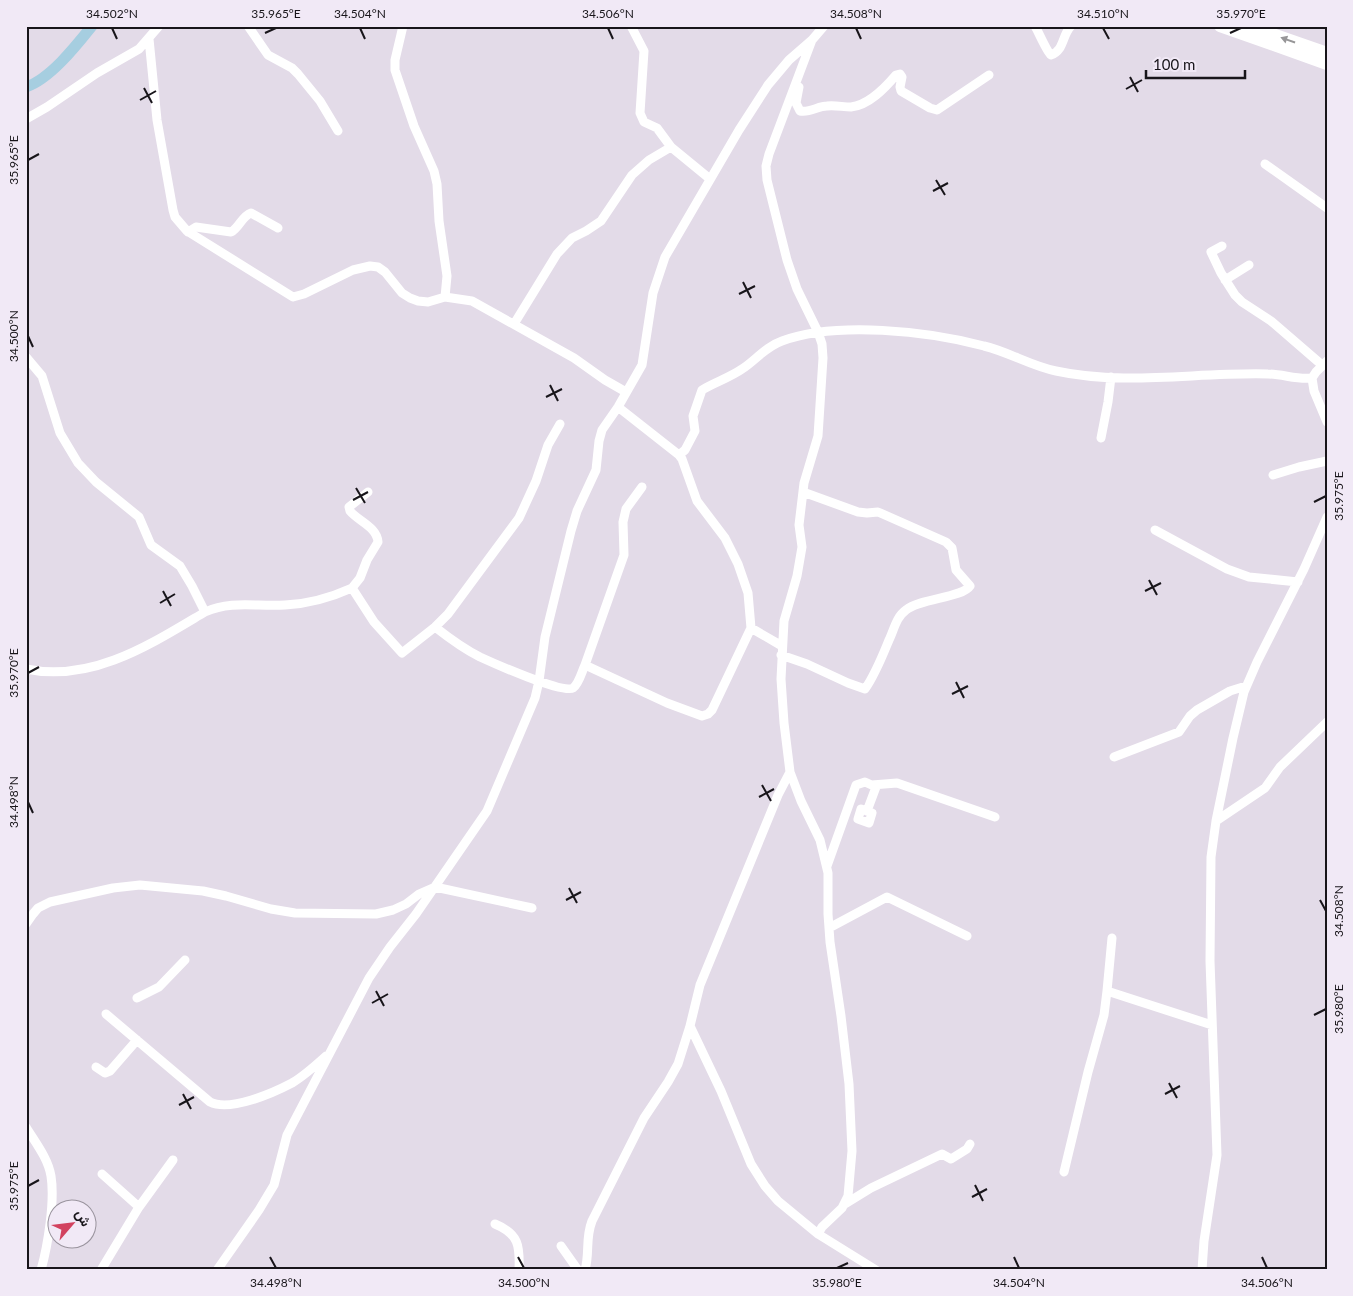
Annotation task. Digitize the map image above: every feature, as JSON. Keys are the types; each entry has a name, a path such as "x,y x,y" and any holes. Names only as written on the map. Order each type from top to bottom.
{"highway":[{"path":"1220,26 1327,64"},
{"path":"1250,26 1327,53"}],"street":[{"path":"26,119 139,48 159,26"},
{"path":"248,26 268,55 292,68 298,74 320,101 338,131"},
{"path":"404,26 395,60 395,70 414,126 438,184 439,221 447,276 446,298"},
{"path":"631,26 644,51 640,114 644,122 657,128 671,147 710,179"},
{"path":"217,1270 274,1185 287,1135 370,978 487,811 535,698 540,681 545,637 570,531 596,470 598,441 602,430 642,366 644,339 659,272 679,232 768,85 789,60 812,40 824,26"},
{"path":"1035,26 1051,56 1060,49 1064,34 1071,26"},
{"path":"149,39 157,120 173,210 175,217 188,232 293,297 304,294 353,270 370,266 385,272 402,293 418,301 428,302 446,298 472,301 574,358 626,392"},
{"path":"812,40 770,154 766,172 787,260 797,289 822,344 823,358 818,436 803,492 800,525 802,548 797,576 784,621 781,651 782,697 790,772 801,801 820,840 828,874 829,928 850,1093 852,1150 845,1204"},
{"path":"801,72 796,103 800,111 803,112 828,106 852,107 860,105 877,94 896,75 900,74 902,77 901,91 937,110 989,75"},
{"path":"514,324 557,254 566,243 601,221 632,175 649,160 671,147"},
{"path":"1265,164 1327,208"},
{"path":"188,232 196,227 231,232 251,213 278,228"},
{"path":"679,455 685,450 694,431 694,416 702,390 744,368 763,351 780,341 818,332 881,331 956,340 986,346 1034,365 1057,371 1111,377 1162,378 1270,374 1302,380 1312,378 1324,363 1271,321 1242,302 1224,280 1211,252 1222,246"},
{"path":"1224,280 1249,265"},
{"path":"26,357 42,376 60,433 78,463 96,482 139,517 151,545 180,566 205,612"},
{"path":"1101,438 1111,377"},
{"path":"1312,378 1314,391 1327,422"},
{"path":"585,665 690,713 705,716 711,712 716,703 752,628 748,593 738,564 725,538 697,501 686,467 679,455 618,407"},
{"path":"352,588 374,622 402,653 435,627 463,596 519,518 536,481 548,445 560,424"},
{"path":"1273,476 1299,467 1327,461"},
{"path":"435,627 479,657 524,676 566,690 572,689 576,686 585,665 624,555 622,522 626,509 642,488"},
{"path":"26,669 55,673 104,664 162,637 205,612 232,604 287,605 320,598 352,588 360,578 367,560 378,542 374,531 354,516 349,509 352,504 368,492"},
{"path":"752,628 781,651 866,689 898,620 904,612 912,606 963,592 970,586 956,570 952,548 946,542 878,512 858,512 803,492"},
{"path":"1202,1270 1204,1241 1217,1156 1210,961 1211,857 1216,821 1246,686 1298,582 1327,517"},
{"path":"1155,530 1227,569 1249,576 1298,582"},
{"path":"1114,757 1179,732 1192,713 1230,691 1246,686"},
{"path":"1216,821 1265,788 1280,767 1327,722"},
{"path":"585,1270 589,1257 588,1233 592,1221 644,1118 678,1064 700,985 778,795 790,772"},
{"path":"827,866 856,785 865,782 876,787 867,811"},
{"path":"872,785 897,783 996,817"},
{"path":"26,924 38,908 50,902 113,888 140,885 203,891 271,909 295,913 376,914 393,910 406,904 419,894 435,887 532,908"},
{"path":"829,928 888,897 967,936"},
{"path":"1064,1172 1104,1015 1112,938"},
{"path":"137,998 159,988 185,960"},
{"path":"1107,991 1212,1025"},
{"path":"106,1014 210,1102 218,1105 237,1103 279,1089 303,1076 330,1053"},
{"path":"690,1026 721,1091 751,1164 765,1186 778,1201 818,1234 876,1270"},
{"path":"96,1067 105,1073 110,1071 137,1040"},
{"path":"26,1127 40,1148 51,1176 48,1235 42,1270"},
{"path":"818,1234 822,1227 845,1204 872,1188 942,1154 951,1159 967,1149 970,1144"},
{"path":"101,1270 139,1207 173,1160"},
{"path":"102,1174 139,1207"},
{"path":"495,1224 506,1229 517,1241 519,1270"},
{"path":"561,1246 578,1270"}],"waterway":[{"path":"26,87 35,83 53,69 92,26"}]}
